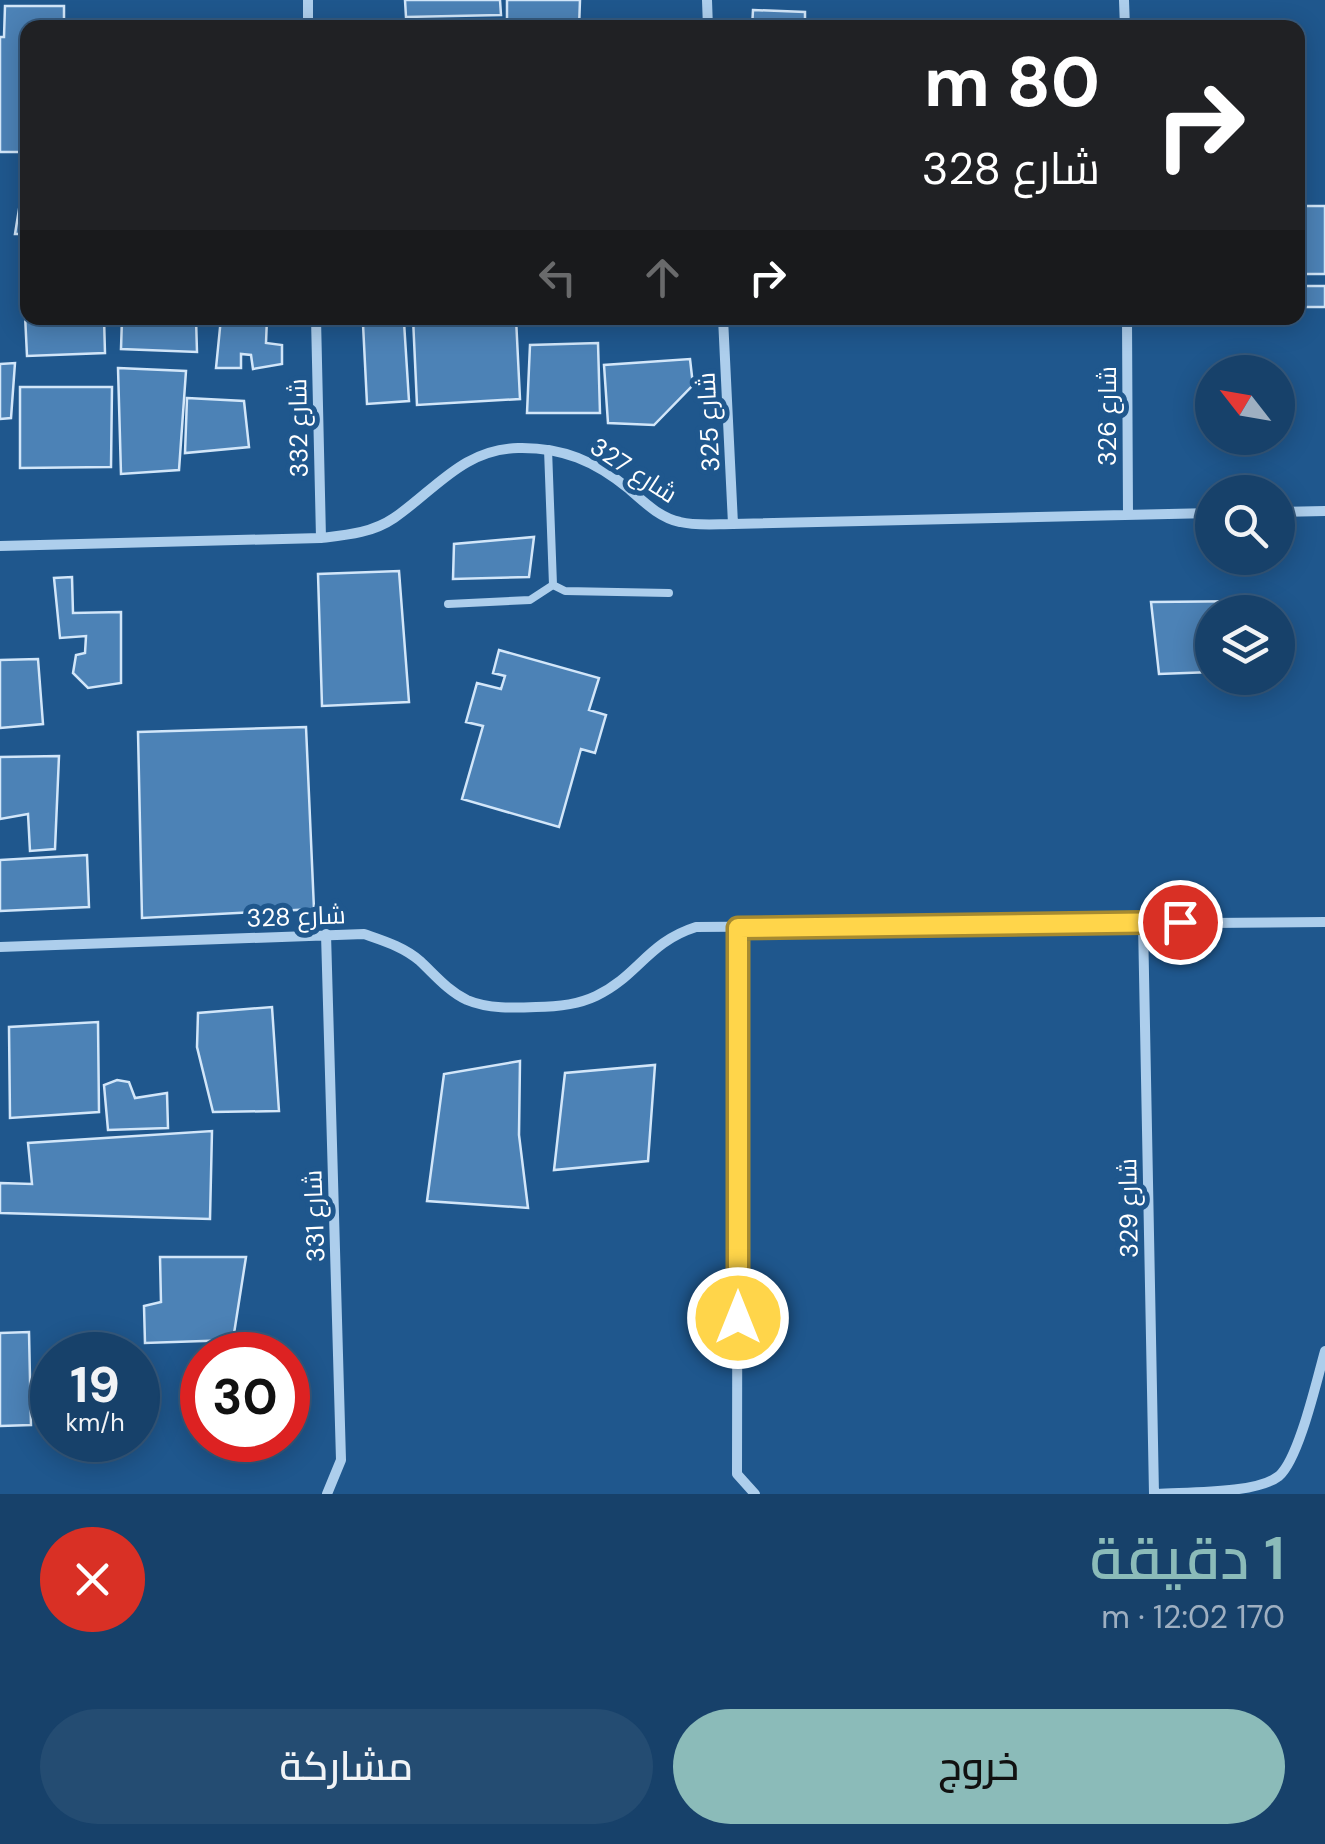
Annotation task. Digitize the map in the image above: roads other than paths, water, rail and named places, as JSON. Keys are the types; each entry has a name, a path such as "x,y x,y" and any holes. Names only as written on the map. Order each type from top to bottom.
{"street":[{"name":"شارع 332","path":"316,325 321,538"},
{"name":"شارع 325","path":"723,325 734,524"},
{"name":"شارع 326","path":"1126,325 1128,514"},
{"name":"شارع 327","path":"0,546 359,534 392,519 452,469 484,453 514,447 561,450 593,463 650,508 679,522 1195,513"},
{"path":"1295,512 1325,511"},
{"name":"شارع 329","path":"1143,922 1155,1494"},
{"name":"شارع 328","path":"0,947 364,934 392,943 469,1000 505,1008 563,1006 595,997 627,977 671,934 696,927 1325,922"},
{"path":"738,928 738,1474 754,1494"},
{"name":"شارع 331","path":"326,934 341,1460 328,1494"},
{"path":"1155,1494 1255,1488 1280,1475 1296,1448 1325,1351"}],"lane":[{"path":"548,449 553,584"},
{"path":"553,584 564,591 670,594"},
{"path":"448,604 530,600 553,584"}]}
